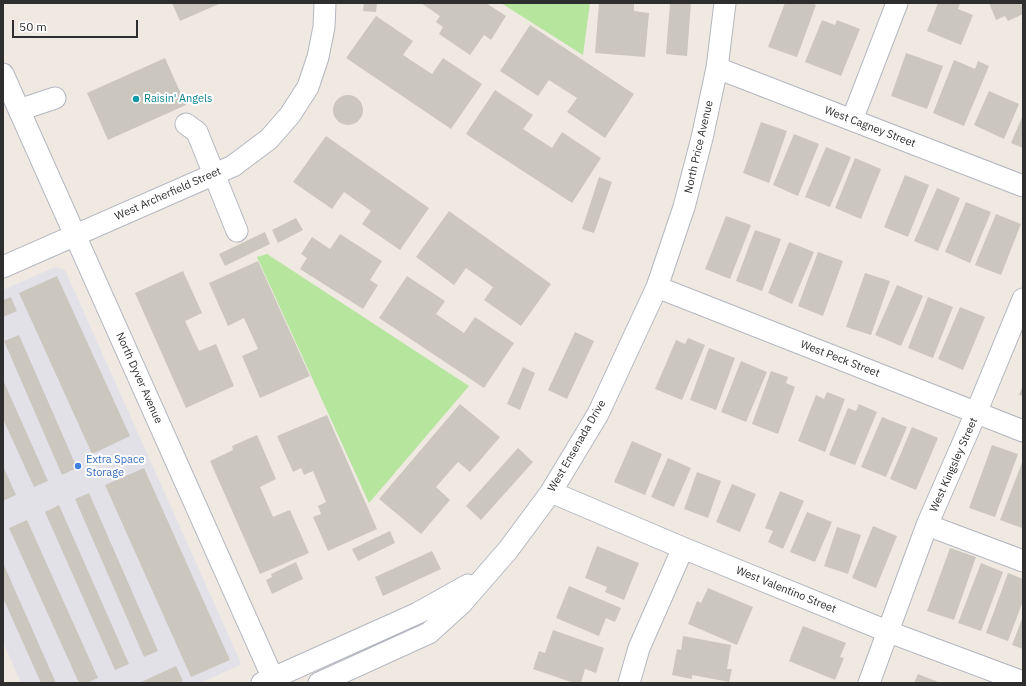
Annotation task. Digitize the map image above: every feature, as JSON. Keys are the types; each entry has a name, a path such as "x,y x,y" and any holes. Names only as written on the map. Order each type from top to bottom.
{"street":[{"name":"West Archerfield Street","path":"3,267 234,166 269,139 290,115 308,87 318,57 324,27 325,3"},
{"name":"North Price Avenue","path":"657,287 684,207 702,138 716,68 725,3"},
{"path":"852,120 897,3"},
{"name":"West Cagney Street","path":"716,68 1023,186"},
{"name":"North Dyver Avenue","path":"3,74 270,681"},
{"path":"19,110 55,98"},
{"path":"186,124 197,132 236,231"},
{"name":"West Peck Street","path":"657,287 1023,431"},
{"name":"West Ensenada Drive","path":"319,683 429,633 461,604 508,550 551,492 598,414 657,287"},
{"name":"West Kingsley Street","path":"869,683 928,525 1022,305"},
{"name":"West Valentino Street","path":"551,492 683,548 889,632 1023,682"},
{"path":"928,525 1023,561"},
{"path":"629,683 639,648 683,548"},
{"name":"West Ensenada Drive","path":"270,681 418,613 452,595 489,571"}],"shaded area":[{"name":"Extra Space Storage","path":"55,267 65,270 240,661 240,665 200,683 21,683 3,642 3,290"}],"green space":[{"path":"501,3 590,3 583,55"},
{"path":"267,254 469,386 369,503 257,257"}],"building":[{"path":"172,3 221,3 180,21"},
{"path":"364,3 377,3 376,12 363,11"},
{"path":"421,3 486,3 506,16 491,40 484,35 470,55 439,34 443,27 436,22 440,16"},
{"path":"599,3 634,3 634,11 649,13 645,57 595,53"},
{"path":"670,3 691,3 687,56 666,54"},
{"path":"785,3 810,3 816,5 797,57 768,47"},
{"path":"938,3 960,3 958,9 973,15 961,45 927,31"},
{"path":"989,3 1023,3 1023,14 1008,21 1005,16 996,20"},
{"path":"376,16 413,41 403,55 432,74 443,58 482,84 451,129 346,58"},
{"path":"822,20 835,25 837,20 860,29 841,76 805,62"},
{"path":"530,25 634,94 605,138 567,112 577,98 549,80 538,96 500,71"},
{"path":"906,53 943,66 927,109 891,96"},
{"name":"Raisin' Angels","path":"165,58 186,105 108,140 87,93"},
{"path":"954,60 975,69 978,61 989,66 964,126 933,113"},
{"path":"495,90 533,115 523,129 552,148 562,132 601,158 572,203 466,134"},
{"path":"989,91 1019,104 1004,139 974,125"},
{"path":"348,95 359,99 363,110 359,121 348,125 337,121 333,110 337,99"},
{"path":"1023,115 1023,148 1011,143"},
{"path":"761,122 787,131 769,183 743,173"},
{"path":"794,134 819,144 798,196 773,185"},
{"path":"326,136 429,208 400,250 362,224 371,211 344,192 332,209 293,182"},
{"path":"826,147 851,157 830,207 805,197"},
{"path":"855,158 881,169 861,219 835,208"},
{"path":"905,175 929,185 908,237 884,227"},
{"path":"599,177 612,182 594,233 582,229"},
{"path":"937,188 960,198 938,251 914,241"},
{"path":"966,202 991,212 970,263 945,252"},
{"path":"449,211 551,284 521,326 484,300 493,287 466,268 454,285 416,257"},
{"path":"996,214 1021,224 1001,275 975,265"},
{"path":"726,216 751,225 730,279 705,269"},
{"path":"296,218 303,230 278,243 272,230"},
{"path":"755,230 781,239 762,291 736,281"},
{"path":"265,232 270,244 225,266 219,254"},
{"path":"340,234 382,261 370,280 378,285 363,309 300,269 307,258 301,254 312,237 330,249"},
{"path":"789,242 814,252 792,304 768,293"},
{"path":"818,252 843,261 823,316 798,306"},
{"path":"258,261 310,376 260,398 242,356 258,349 244,318 228,326 209,283"},
{"path":"183,271 202,313 185,321 199,351 216,344 234,386 186,408 135,293"},
{"path":"865,273 890,281 871,335 846,327"},
{"path":"57,276 130,436 92,454 19,293"},
{"path":"407,276 445,301 436,314 464,333 475,317 514,343 484,388 379,318"},
{"path":"897,285 923,296 901,346 875,335"},
{"path":"11,297 17,311 3,317 3,300"},
{"path":"928,297 953,307 933,358 908,348"},
{"path":"960,307 985,317 963,370 938,359"},
{"path":"575,332 594,341 567,399 548,390"},
{"path":"19,335 77,468 62,475 4,341"},
{"path":"688,338 705,345 682,400 655,389 676,340 685,344"},
{"path":"709,348 735,358 716,410 690,400"},
{"path":"741,361 767,372 746,422 721,412"},
{"path":"523,367 535,373 520,410 507,404"},
{"path":"771,371 788,377 786,383 795,387 778,434 752,424"},
{"path":"3,380 48,481 34,487 3,419"},
{"path":"1023,385 1023,396 1019,395"},
{"path":"827,392 845,399 825,452 798,441 816,395 824,399"},
{"path":"460,404 500,437 470,472 458,462 436,487 450,500 421,534 379,499"},
{"path":"859,404 877,412 855,465 829,455 848,408 856,411"},
{"path":"327,415 377,529 328,551 313,517 321,514 318,506 326,502 313,471 304,475 301,468 293,472 277,436"},
{"path":"882,417 907,427 886,477 861,467"},
{"path":"912,427 938,438 916,490 890,479"},
{"path":"257,435 276,479 260,487 273,517 290,510 309,553 260,574 210,461 233,450 232,446"},
{"path":"632,441 662,454 645,495 614,482"},
{"path":"992,445 1018,454 995,517 969,508"},
{"path":"518,448 533,462 481,520 466,506"},
{"path":"668,458 691,468 674,507 651,497"},
{"path":"1023,460 1023,526 1022,528 1000,520"},
{"path":"3,466 16,495 3,501"},
{"path":"144,468 230,660 191,677 105,485"},
{"path":"697,472 721,481 708,518 684,509"},
{"path":"732,484 756,494 740,532 716,522"},
{"path":"780,491 804,501 783,549 768,542 773,531 765,528"},
{"path":"89,493 158,651 144,657 75,499"},
{"path":"59,505 129,664 115,670 45,512"},
{"path":"807,512 832,522 815,562 790,552"},
{"path":"27,520 98,678 87,683 79,683 9,528"},
{"path":"873,526 897,536 876,588 852,578"},
{"path":"837,527 861,535 848,574 824,566"},
{"path":"390,531 395,543 358,561 352,549"},
{"path":"597,546 639,563 624,600 605,592 607,587 585,578"},
{"path":"950,548 976,557 954,620 927,611"},
{"path":"432,551 441,569 383,596 375,577"},
{"path":"296,562 303,579 272,594 266,580 272,577 271,574"},
{"path":"3,563 56,683 41,683 3,598"},
{"path":"981,563 1003,572 981,631 958,623"},
{"path":"1008,573 1023,579 1023,601 1008,641 986,633"},
{"path":"569,586 621,608 615,622 606,618 599,636 556,618"},
{"path":"708,588 753,607 737,645 688,624 697,601 701,603"},
{"path":"1023,616 1023,649 1012,645"},
{"path":"803,626 846,643 840,657 844,658 835,680 789,661"},
{"path":"553,630 604,648 596,673 585,669 581,683 574,683 533,669 539,651 545,653"},
{"path":"683,636 731,645 727,669 732,669 729,682 692,675 692,679 672,675 677,649 681,650"},
{"path":"176,666 183,681 179,683 139,683"},
{"path":"918,674 941,683 914,683"}],"place":[{"name":"Raisin' Angels","path":"136,99"},
{"name":"Extra Space Storage","path":"78,466"}]}
